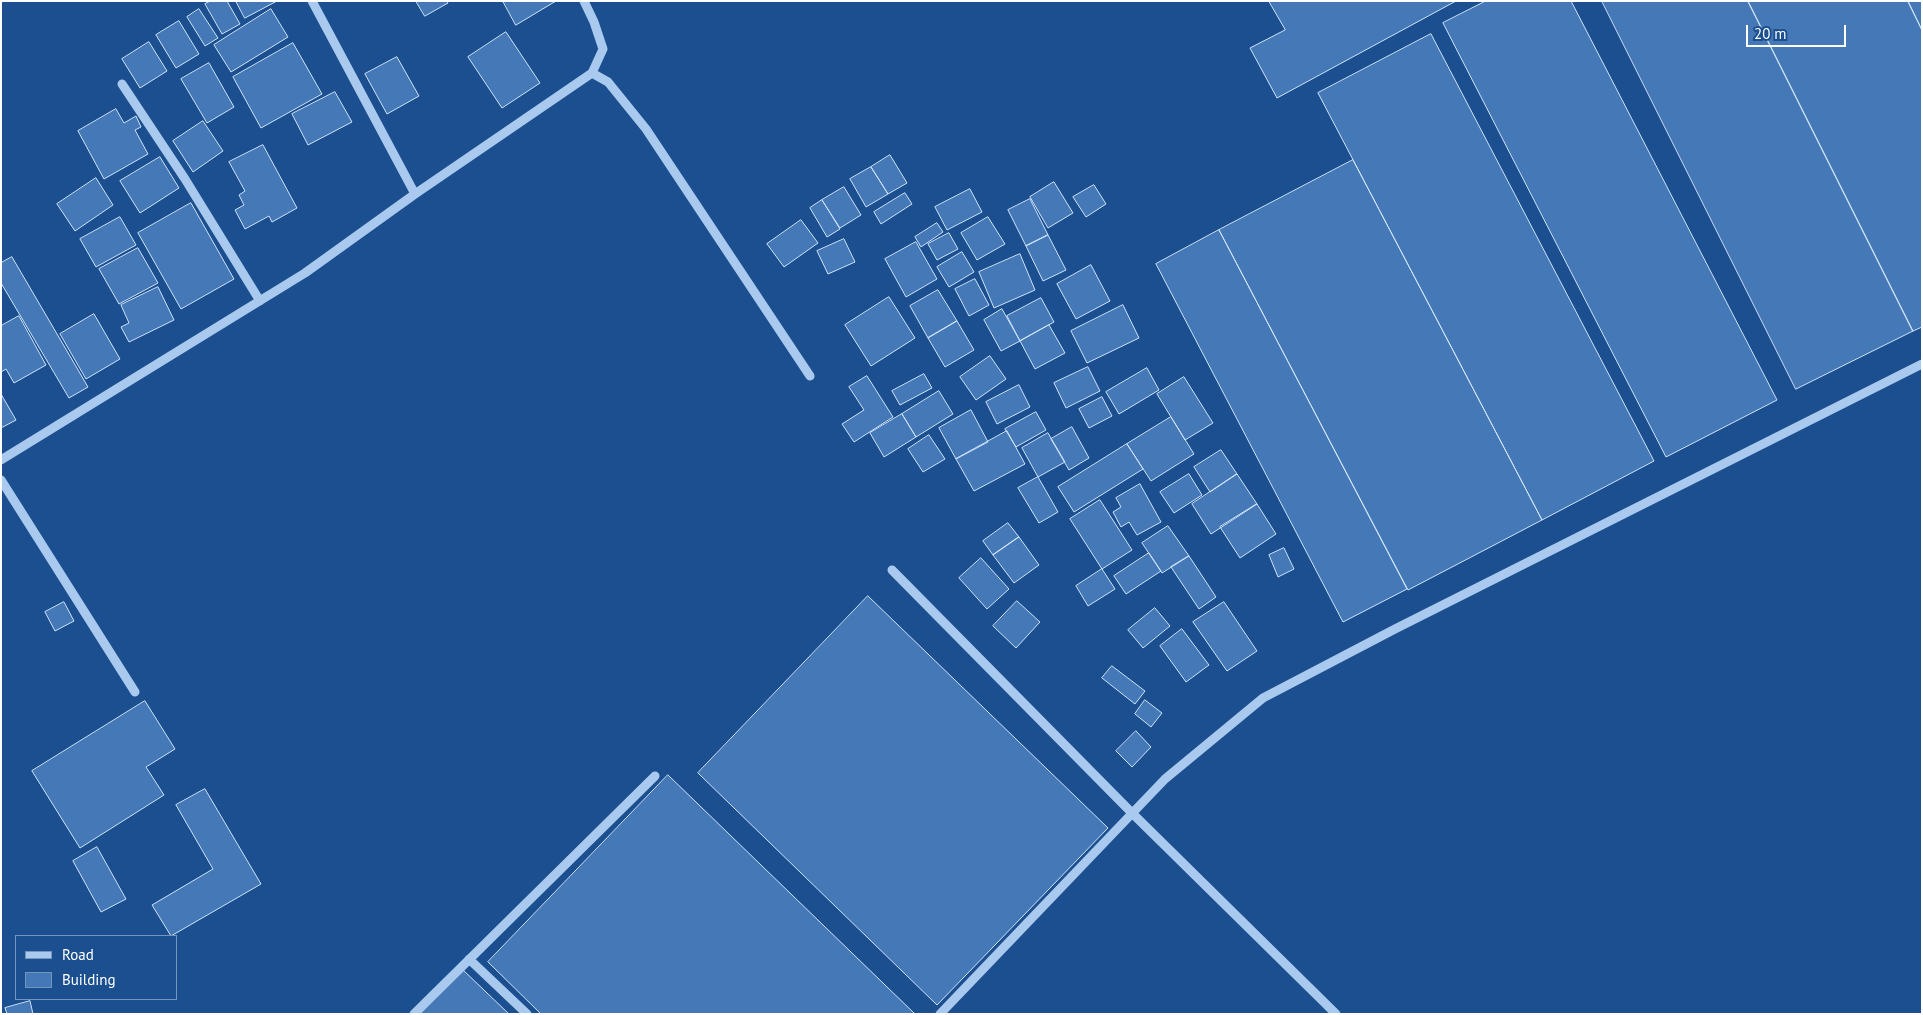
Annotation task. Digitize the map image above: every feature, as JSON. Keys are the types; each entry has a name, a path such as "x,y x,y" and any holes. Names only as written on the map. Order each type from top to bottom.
{"street":[{"path":"312,1 415,194"},
{"path":"1,460 305,273 415,194 592,73 603,49 594,22 584,1"},
{"path":"592,73 608,82 646,129 810,376"},
{"path":"122,84 185,178 260,301"},
{"path":"940,1014 1165,779 1263,698 1395,629 1922,364"},
{"path":"1,480 135,692"},
{"path":"892,570 1132,813 1336,1014"},
{"path":"414,1014 655,776"},
{"path":"469,959 527,1014"}],"building":[{"path":"211,1 227,1 240,24 222,34 205,4"},
{"path":"236,1 277,1 245,18"},
{"path":"416,1 447,1 448,3 425,16"},
{"path":"503,1 556,1 516,25"},
{"path":"1269,1 1456,1 1277,98 1250,48 1285,30"},
{"path":"1486,1 1571,1 1777,400 1666,457 1443,23"},
{"path":"1602,1 1748,1 1913,331 1796,389"},
{"path":"1748,1 1908,1 1922,30 1922,327 1913,331"},
{"path":"1908,1 1922,1 1922,30"},
{"path":"199,9 218,38 205,46 187,17"},
{"path":"271,9 288,37 231,72 214,45"},
{"path":"179,21 199,54 176,68 156,35"},
{"path":"506,32 540,83 502,108 468,57"},
{"path":"1431,34 1654,461 1542,520 1318,93"},
{"path":"149,42 167,71 140,88 122,59"},
{"path":"293,43 322,94 261,128 233,77"},
{"path":"397,57 419,96 387,114 365,74"},
{"path":"209,63 234,107 207,123 181,79"},
{"path":"335,92 352,122 308,145 292,114"},
{"path":"116,109 124,123 136,116 141,127 135,130 148,154 104,179 78,131"},
{"path":"203,121 223,151 193,172 173,141"},
{"path":"263,145 297,208 272,222 269,216 245,229 235,210 244,205 239,195 245,191 229,162"},
{"path":"890,155 907,183 888,194 871,167"},
{"path":"160,157 179,188 140,213 120,181"},
{"path":"1353,160 1542,520 1408,590 1219,230"},
{"path":"871,167 888,194 866,207 850,179"},
{"path":"96,178 113,205 75,231 57,204"},
{"path":"1054,182 1073,213 1048,228 1030,197"},
{"path":"1094,185 1106,204 1086,217 1073,197"},
{"path":"844,187 861,215 840,228 822,200"},
{"path":"970,189 982,212 947,230 935,207"},
{"path":"905,193 912,204 881,224 874,212"},
{"path":"1030,199 1048,235 1026,246 1008,210"},
{"path":"822,200 840,229 827,237 810,208"},
{"path":"191,203 234,279 181,309 138,233"},
{"path":"120,217 136,245 96,267 80,239"},
{"path":"988,217 1005,244 977,260 961,233"},
{"path":"801,220 818,243 784,267 767,244"},
{"path":"937,223 943,232 921,247 915,237"},
{"path":"1219,230 1407,589 1343,622 1156,264"},
{"path":"949,233 958,249 937,260 928,244"},
{"path":"1048,235 1066,270 1043,281 1026,246"},
{"path":"844,239 855,262 828,274 817,251"},
{"path":"916,242 937,279 906,297 885,259"},
{"path":"138,248 158,283 119,304 99,269"},
{"path":"962,252 974,272 949,287 937,267"},
{"path":"1020,254 1035,290 994,308 979,272"},
{"path":"12,257 88,387 69,398 1,283 1,263"},
{"path":"1091,265 1110,301 1076,319 1057,284"},
{"path":"975,279 989,305 969,316 955,289"},
{"path":"158,287 174,320 129,342 121,327 129,323 121,305"},
{"path":"938,290 957,321 928,338 910,306"},
{"path":"889,297 915,338 871,366 845,325"},
{"path":"1041,298 1054,322 1020,341 1007,316"},
{"path":"1123,305 1139,338 1087,363 1071,331"},
{"path":"1002,309 1020,341 1001,351 984,320"},
{"path":"94,314 120,359 86,379 60,334"},
{"path":"19,316 46,365 14,383 6,369 1,372 1,326"},
{"path":"957,321 974,350 945,367 928,338"},
{"path":"1049,325 1065,353 1035,369 1020,341"},
{"path":"990,356 1006,379 976,400 960,377"},
{"path":"1088,367 1100,391 1066,408 1054,383"},
{"path":"1147,368 1159,390 1119,414 1106,392"},
{"path":"924,374 932,388 900,405 892,391"},
{"path":"867,376 893,417 854,442 842,424 864,410 849,387"},
{"path":"1184,377 1213,423 1185,440 1157,394"},
{"path":"1019,385 1030,407 997,424 986,402"},
{"path":"939,391 953,414 916,437 902,414"},
{"path":"1,394 16,420 1,428"},
{"path":"1102,397 1112,416 1089,428 1079,409"},
{"path":"971,410 988,442 956,459 939,428"},
{"path":"1036,412 1046,430 1016,447 1005,429"},
{"path":"902,414 916,437 884,457 870,433"},
{"path":"1171,417 1194,454 1151,481 1127,444"},
{"path":"1072,427 1089,458 1069,470 1051,439"},
{"path":"1007,431 1025,464 974,491 956,459"},
{"path":"1048,433 1065,462 1038,477 1022,448"},
{"path":"929,435 945,459 923,472 908,449"},
{"path":"1127,444 1143,469 1074,512 1058,487"},
{"path":"1221,450 1237,474 1210,492 1194,467"},
{"path":"1189,474 1202,495 1174,513 1160,492"},
{"path":"1237,474 1257,504 1211,534 1192,504"},
{"path":"1038,477 1058,512 1039,523 1018,488"},
{"path":"1140,484 1161,522 1137,535 1129,522 1121,527 1113,512 1121,507 1116,498"},
{"path":"1100,500 1132,550 1102,569 1070,519"},
{"path":"1257,504 1276,534 1240,558 1220,527"},
{"path":"1008,523 1019,537 993,555 983,541"},
{"path":"1168,526 1189,556 1162,573 1142,543"},
{"path":"1019,537 1039,565 1014,583 993,555"},
{"path":"1284,548 1294,569 1278,577 1269,555"},
{"path":"1149,553 1161,571 1126,594 1114,576"},
{"path":"1189,556 1216,597 1199,609 1171,567"},
{"path":"981,558 1009,589 987,609 959,578"},
{"path":"1102,569 1115,589 1088,606 1076,586"},
{"path":"868,596 1108,828 937,1005 698,773"},
{"path":"1017,601 1040,622 1016,648 993,626"},
{"path":"64,602 74,621 55,631 45,612"},
{"path":"1224,602 1257,651 1227,671 1193,622"},
{"path":"1155,608 1170,626 1143,648 1128,630"},
{"path":"1182,629 1209,665 1186,682 1160,646"},
{"path":"1112,666 1145,691 1135,704 1102,678"},
{"path":"1145,700 1162,713 1151,727 1135,714"},
{"path":"145,701 175,749 146,767 164,795 80,848 32,771"},
{"path":"1136,731 1151,747 1132,767 1116,751"},
{"path":"668,775 915,1014 541,1014 488,962"},
{"path":"205,789 261,884 170,935 152,905 213,869 176,805"},
{"path":"97,847 126,899 101,912 73,861"},
{"path":"462,969 509,1014 420,1014"},
{"path":"30,1001 33,1014 7,1014 5,1008"}]}
